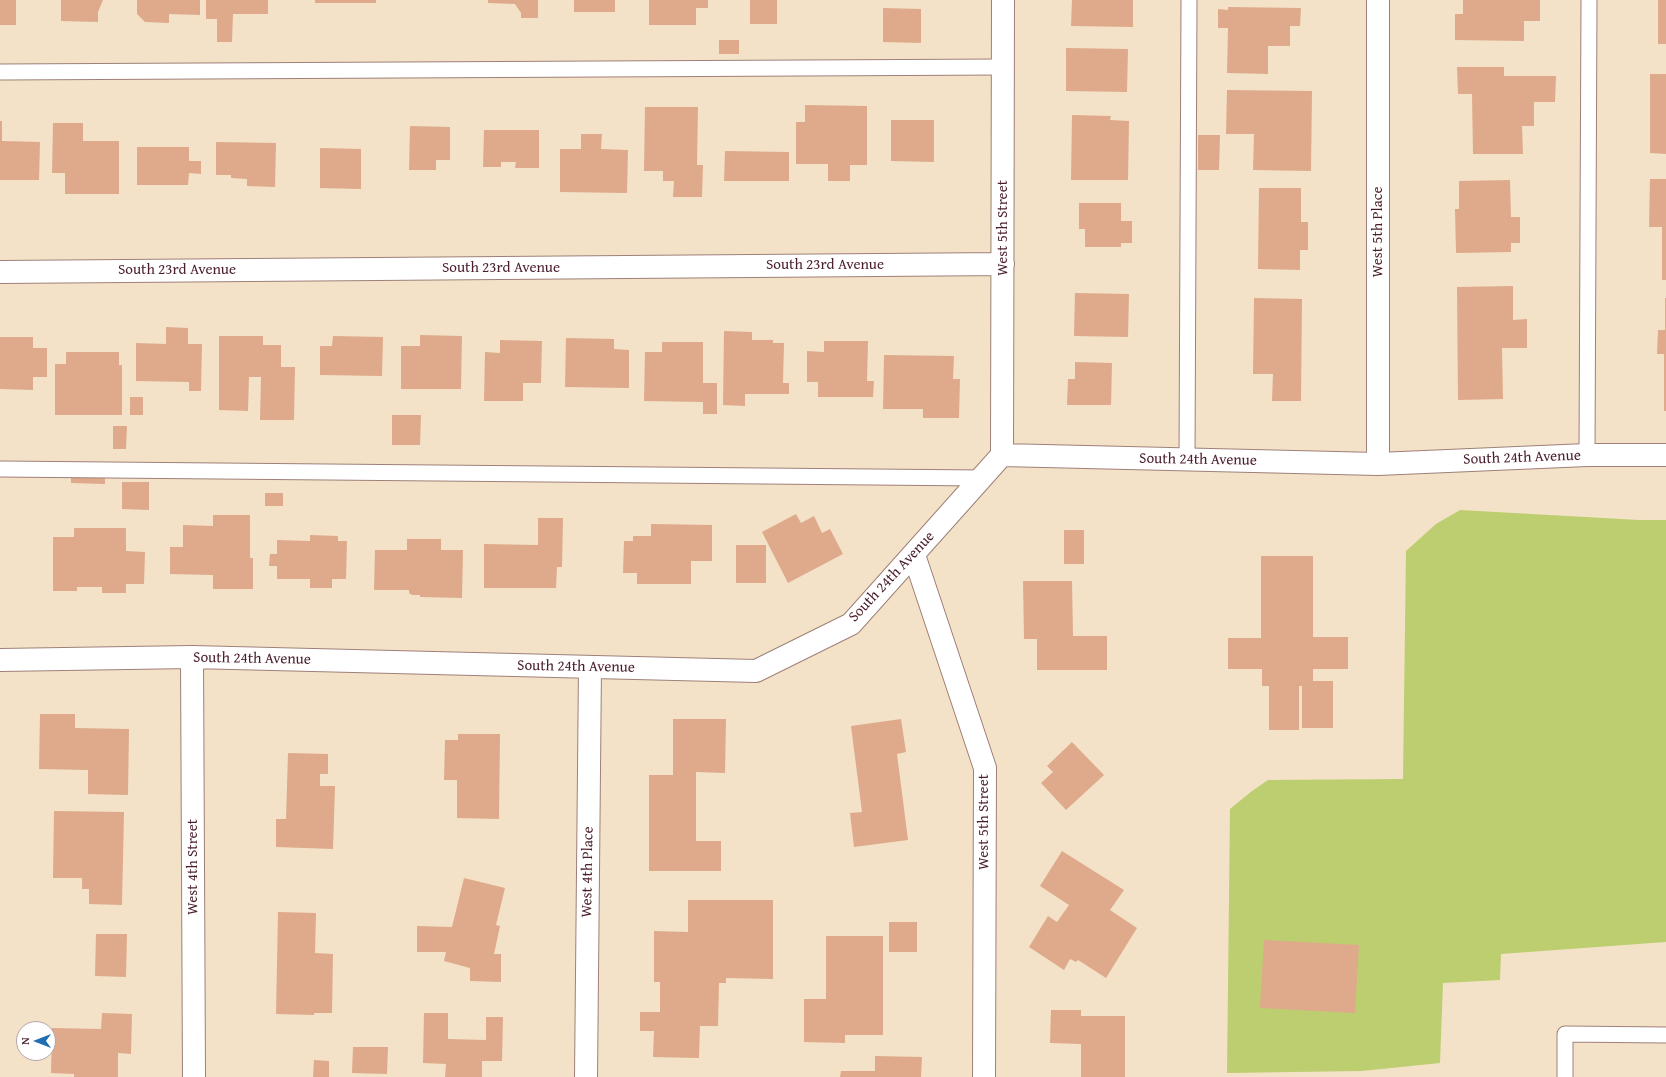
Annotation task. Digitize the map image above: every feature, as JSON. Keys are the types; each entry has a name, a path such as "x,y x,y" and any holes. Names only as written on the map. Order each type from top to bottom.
{"street":[{"name":"West 5th Street","path":"1002,456 1003,0"},
{"name":"West 5th Place","path":"1378,0 1378,464"},
{"name":"South 23rd Avenue","path":"0,272 1003,264"},
{"name":"South 24th Avenue","path":"0,660 192,657 756,671 852,624 1002,456 1378,464 1587,456 1666,456"},
{"name":"West 5th Street","path":"914,555 985,768 984,1077"},
{"name":"West 4th Street","path":"192,657 194,1077"},
{"name":"West 4th Place","path":"586,1077 590,668"}],"lane":[{"path":"1187,460 1189,0"},
{"path":"1587,456 1589,0"},
{"path":"0,72 1003,67"},
{"path":"0,469 982,478"},
{"path":"1565,1077 1565,1034 1666,1035"}],"green space":[{"path":"1460,510 1639,520 1666,520 1666,942 1501,954 1500,980 1443,983 1440,1063 1362,1071 1227,1073 1230,809 1268,780 1403,779 1406,551 1436,524"}],"building":[{"path":"0,0 16,0 16,25 0,25"},
{"path":"61,0 103,0 98,12 98,22 61,21"},
{"path":"137,0 200,0 200,15 169,14 169,23 145,22 137,14"},
{"path":"206,0 268,0 268,14 233,14 232,42 217,42 217,19 206,19"},
{"path":"315,0 376,0 376,3 315,3"},
{"path":"488,0 538,0 538,18 521,18 521,13 515,4 488,3"},
{"path":"574,0 615,0 615,12 574,12"},
{"path":"649,0 708,0 708,8 696,8 696,25 649,25"},
{"path":"750,0 777,0 777,24 750,24"},
{"path":"1072,0 1133,0 1133,27 1071,26"},
{"path":"1463,0 1540,0 1540,21 1524,21 1524,41 1455,40 1455,14 1463,14"},
{"path":"1658,0 1666,0 1666,44 1658,44"},
{"path":"1228,7 1301,8 1300,26 1290,26 1290,46 1268,46 1268,74 1227,73 1228,28 1218,28 1218,9 1228,10"},
{"path":"883,8 921,9 921,43 883,42"},
{"path":"719,40 739,40 739,54 719,54"},
{"path":"1066,48 1128,49 1127,92 1066,91"},
{"path":"1457,67 1504,67 1504,76 1556,76 1555,102 1534,102 1534,126 1522,126 1523,154 1473,154 1472,94 1458,94"},
{"path":"1650,74 1666,74 1666,154 1650,153"},
{"path":"1227,90 1312,91 1311,171 1253,170 1254,134 1226,134"},
{"path":"805,105 867,106 867,165 850,165 850,181 828,181 828,164 796,164 796,122 805,122"},
{"path":"645,107 698,107 697,165 703,165 702,197 673,197 674,181 663,181 663,171 644,171"},
{"path":"1072,115 1111,116 1110,120 1129,121 1128,180 1071,180"},
{"path":"891,120 934,120 934,162 891,161"},
{"path":"0,121 2,121 2,141 40,142 39,180 0,180"},
{"path":"53,123 83,123 83,141 119,141 119,194 65,194 65,173 52,173"},
{"path":"410,126 450,127 450,160 436,160 436,170 409,170"},
{"path":"484,130 539,130 539,168 515,168 516,162 501,162 501,167 483,167"},
{"path":"581,134 602,134 601,149 628,150 627,193 560,192 560,149 581,149"},
{"path":"1198,135 1220,135 1219,170 1198,170"},
{"path":"216,142 276,143 275,187 247,186 247,179 231,178 231,175 216,175"},
{"path":"137,147 189,147 189,161 201,161 201,174 189,173 188,185 137,185"},
{"path":"320,148 361,149 361,189 320,188"},
{"path":"725,151 789,152 789,181 724,181"},
{"path":"1650,179 1666,179 1666,280 1662,280 1662,227 1649,227"},
{"path":"1510,180 1511,217 1520,217 1520,243 1511,243 1511,252 1456,253 1455,209 1459,209 1459,181"},
{"path":"1259,188 1301,188 1301,222 1308,222 1308,250 1300,250 1300,270 1258,269"},
{"path":"1079,203 1121,203 1121,221 1132,221 1132,243 1121,243 1121,247 1085,247 1085,229 1079,229"},
{"path":"1513,286 1513,320 1527,319 1527,348 1502,348 1503,399 1458,400 1457,287"},
{"path":"1075,293 1129,294 1128,337 1074,336"},
{"path":"1254,298 1302,299 1301,401 1272,401 1273,374 1253,374"},
{"path":"1665,298 1666,411 1664,411 1664,354 1657,354 1658,330 1665,330"},
{"path":"166,327 188,328 188,344 202,344 201,391 189,391 189,382 136,381 136,343 166,344"},
{"path":"724,331 752,332 752,340 773,340 773,343 784,343 783,383 789,383 789,394 745,394 745,406 723,405"},
{"path":"420,335 462,336 461,389 401,389 401,346 420,346"},
{"path":"219,336 263,336 263,345 281,345 281,367 295,367 294,420 260,420 261,377 249,377 248,411 219,410"},
{"path":"333,336 383,337 382,376 320,375 320,346 332,346"},
{"path":"0,337 33,337 33,348 47,348 47,377 33,377 33,390 0,389"},
{"path":"566,338 614,339 614,349 629,350 629,388 565,387"},
{"path":"500,340 542,341 541,383 523,383 523,401 484,401 485,352 500,353"},
{"path":"824,341 868,341 867,381 874,381 873,397 818,397 818,382 807,382 807,351 824,352"},
{"path":"662,342 703,342 703,383 717,383 717,414 703,414 703,402 644,401 645,352 662,352"},
{"path":"66,352 119,352 119,365 122,365 122,415 55,415 55,364 66,364"},
{"path":"884,355 954,356 953,379 960,379 959,418 923,418 923,409 883,409"},
{"path":"1075,362 1112,363 1111,405 1067,405 1068,379 1075,379"},
{"path":"130,397 143,397 143,415 130,415"},
{"path":"392,415 421,415 420,445 392,445"},
{"path":"113,426 127,426 126,449 113,449"},
{"path":"71,472 105,472 105,484 71,483"},
{"path":"122,482 149,482 149,510 122,509"},
{"path":"265,493 283,493 283,506 265,506"},
{"path":"796,514 801,523 814,516 822,533 830,529 843,554 788,583 762,532"},
{"path":"213,515 250,515 250,558 253,558 253,589 213,589 213,575 170,574 170,547 183,547 183,525 213,526"},
{"path":"538,518 563,518 562,567 557,567 556,588 484,588 484,544 538,545"},
{"path":"651,524 712,525 712,561 691,561 691,584 637,584 637,573 623,573 624,541 633,541 633,536 651,536"},
{"path":"74,528 126,528 126,551 145,552 144,584 126,584 126,593 102,593 102,587 77,587 77,591 53,591 53,537 74,537"},
{"path":"1064,530 1084,530 1084,564 1064,564"},
{"path":"310,535 338,536 338,541 347,541 346,579 332,579 332,588 310,588 310,579 277,579 277,566 269,566 270,554 277,554 277,540 310,541"},
{"path":"407,539 441,539 441,550 463,550 462,598 420,597 420,595 412,595 409,593 409,590 374,590 375,550 407,550"},
{"path":"736,545 766,545 766,583 736,583"},
{"path":"1261,556 1313,556 1313,637 1348,637 1348,669 1313,669 1313,681 1333,681 1333,728 1302,728 1302,686 1299,686 1299,730 1269,730 1269,686 1262,686 1262,669 1228,669 1228,638 1261,638"},
{"path":"1023,581 1072,581 1073,636 1107,636 1107,670 1037,670 1037,639 1024,639"},
{"path":"40,714 75,714 75,728 129,729 128,795 88,794 88,770 39,769"},
{"path":"673,719 726,719 725,773 696,772 696,841 721,841 721,871 649,871 649,775 673,775"},
{"path":"901,719 906,752 897,754 908,840 854,847 850,813 862,812 851,726"},
{"path":"458,734 500,734 499,819 457,818 457,780 444,780 445,740 458,740"},
{"path":"1072,742 1104,775 1066,810 1041,783 1053,772 1047,766"},
{"path":"288,753 328,754 328,774 320,774 320,786 335,786 333,849 276,847 276,819 286,819"},
{"path":"54,811 124,812 122,905 89,904 89,889 82,889 82,878 53,878"},
{"path":"1062,851 1124,890 1110,910 1137,928 1106,978 1078,960 1076,962 1070,959 1064,970 1029,947 1048,916 1057,922 1069,905 1040,886"},
{"path":"464,878 505,888 496,925 500,926 494,954 501,954 501,982 470,981 470,968 444,961 446,952 417,952 417,926 452,927"},
{"path":"688,900 773,900 773,979 726,978 726,983 719,983 718,1026 700,1026 699,1058 653,1057 654,1031 640,1031 640,1012 660,1012 660,982 654,982 654,931 688,932"},
{"path":"278,912 316,913 315,953 333,954 332,1013 314,1013 314,1015 276,1014"},
{"path":"889,922 917,922 917,952 889,952"},
{"path":"96,934 127,934 126,977 95,976"},
{"path":"826,936 883,936 883,1035 845,1035 845,1043 804,1042 804,999 826,999"},
{"path":"1264,940 1359,945 1355,1013 1260,1008"},
{"path":"1051,1010 1081,1010 1081,1016 1125,1016 1125,1077 1081,1077 1081,1044 1050,1043"},
{"path":"102,1013 132,1014 131,1054 118,1053 118,1077 74,1077 74,1074 51,1073 51,1061 56,1061 56,1028 101,1029"},
{"path":"424,1013 448,1013 448,1039 486,1040 486,1017 503,1017 502,1061 482,1061 482,1077 445,1077 446,1064 423,1063"},
{"path":"353,1047 388,1047 387,1074 352,1073"},
{"path":"875,1056 922,1057 921,1077 840,1077 841,1071 875,1071"},
{"path":"314,1060 329,1061 329,1077 313,1077"}]}
